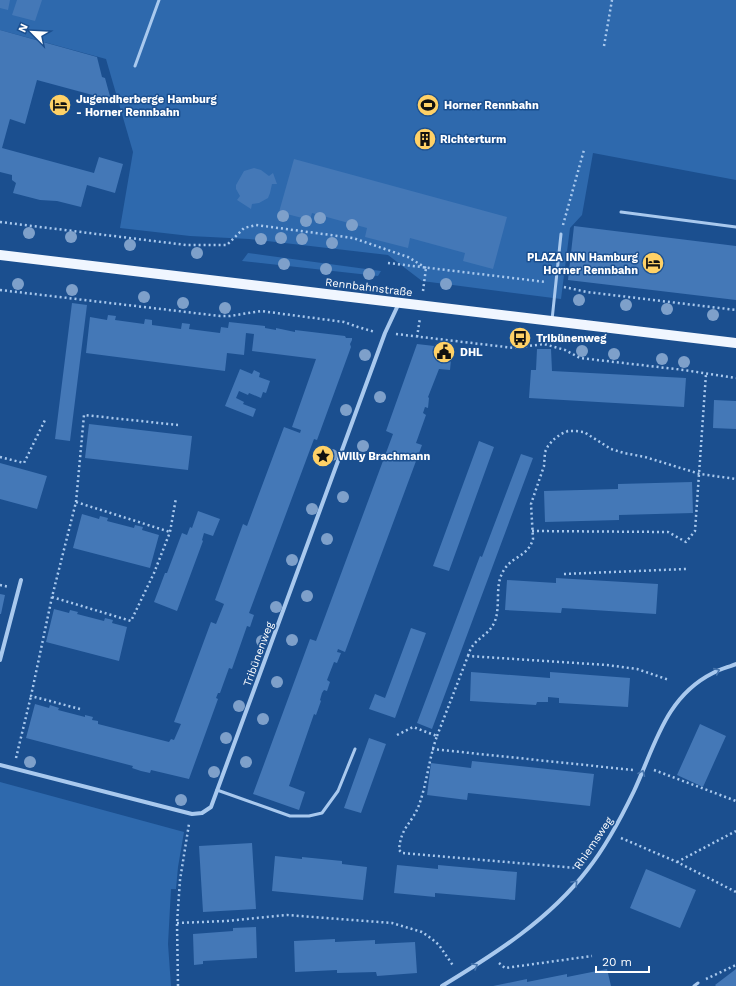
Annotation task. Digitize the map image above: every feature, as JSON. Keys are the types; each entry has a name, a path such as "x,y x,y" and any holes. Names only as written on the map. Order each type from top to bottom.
{"main road":[{"name":"Rennbahnstraße","path":"0,255 736,343"}],"street":[{"name":"Tribünenweg","path":"192,814 202,814 211,807 385,333 399,302"},
{"path":"0,660 21,580"},
{"name":"Rhiemsweg","path":"442,986 490,957 532,925 552,908 588,869 612,834 665,720 682,697 694,686 713,673 736,664"},
{"path":"0,765 192,814"}],"lane":[{"path":"135,66 159,0"},
{"path":"621,212 736,227"},
{"path":"552,322 561,234"},
{"path":"217,790 290,816 309,816 322,813 338,791 355,749"},
{"path":"694,986 698,983"}],"path":[{"path":"604,46 612,0"},
{"path":"561,234 584,150"},
{"path":"0,222 186,245 227,245 244,228 256,225 353,238 408,257 426,268"},
{"path":"388,263 556,284 587,292 736,310"},
{"path":"424,288 426,268"},
{"path":"0,290 220,316 230,316 261,311 344,322 375,332"},
{"path":"417,337 419,323"},
{"path":"395,334 514,348 544,344 564,350 580,358 684,370 736,378"},
{"path":"532,531 668,532 686,542 695,531 706,374"},
{"path":"14,769 52,596 76,502 84,415 178,425"},
{"path":"0,458 24,464 45,420"},
{"path":"588,869 402,853 399,850 402,833 420,804 432,749 473,643 488,633 496,619 501,575 511,562 529,549 533,540 531,504 544,466 548,446 561,434 575,431 584,432 611,449 675,465 700,474 736,479"},
{"path":"52,596 131,621 154,573 170,532 176,498"},
{"path":"76,502 170,532"},
{"path":"564,574 686,568"},
{"path":"468,656 607,665 637,669 669,680"},
{"path":"31,696 80,709"},
{"path":"397,735 413,727 437,736"},
{"path":"432,749 642,772"},
{"path":"644,766 736,801"},
{"path":"178,986 177,923 180,880 192,814"},
{"path":"677,862 736,831"},
{"path":"612,834 677,862 736,892"},
{"path":"177,923 226,921 287,915 392,923 422,932 432,939 439,945 460,975"},
{"path":"490,957 505,968 592,956"},
{"path":"698,983 736,965"}],"shaded area":[{"name":"Horner Rennbahn","path":"0,0 736,0 736,180 593,153 582,215 570,228 561,299 422,281 388,255 249,239 190,236 120,228 133,152 106,59 0,30"},
{"path":"248,253 381,271 378,276 242,261"},
{"path":"0,782 184,832 176,889 171,889 168,944 171,986 0,986"}],"building":[{"path":"0,0 10,0 8,10 0,8"},
{"path":"17,0 42,0 35,21 12,15"},
{"path":"0,30 97,57 102,77 105,78 111,100 37,80 25,124 10,119 2,148 94,173 99,157 123,164 115,193 87,185 81,207 57,201 40,200 13,193 16,183 12,180 12,175 0,172"},
{"name":"Richterturm","path":"425,131 432,134 436,141 435,145 430,143 429,149 419,146 420,141 415,140 415,137 419,133"},
{"path":"294,159 507,217 493,269 463,261 465,253 410,238 408,248 365,237 367,228 312,213 310,220 279,212"},
{"path":"254,168 261,170 269,176 273,173 277,184 272,184 268,198 259,203 252,204 251,209 237,200 240,196 236,189 236,185 244,171"},
{"name":"PLAZA INN Hamburg Horner Rennbahn","path":"574,226 736,246 736,300 568,280"},
{"path":"72,303 87,305 70,441 55,439"},
{"path":"108,315 116,316 115,320 144,324 145,319 152,320 152,325 181,329 182,323 190,324 189,329 220,333 221,327 228,328 229,322 265,326 265,328 276,330 276,328 295,332 295,330 352,338 350,344 351,347 317,440 314,439 249,613 254,615 250,627 247,626 232,669 229,668 220,693 218,693 216,698 218,699 189,779 151,770 150,773 141,771 132,768 133,766 26,738 35,704 49,708 50,705 59,708 58,710 85,717 85,715 93,717 92,720 98,721 98,724 169,742 171,739 174,740 181,724 174,722 211,622 216,624 224,604 215,600 243,524 247,526 284,427 300,433 301,430 292,427 316,359 252,351 254,334 246,333 244,355 227,353 225,371 86,353 90,317 107,320"},
{"path":"417,344 452,348 450,370 439,369 428,397 428,408 425,407 423,413 426,415 416,443 422,445 345,652 338,649 337,652 341,653 337,663 334,662 327,680 330,682 327,691 324,690 322,693 321,701 316,715 314,714 289,786 305,792 299,810 253,794 310,639 316,641 393,434 386,431"},
{"path":"537,349 551,349 552,371 686,378 684,407 529,398 531,370 536,370"},
{"path":"240,369 252,374 254,370 260,373 259,377 270,381 266,393 263,392 261,398 239,391 236,398 244,402 243,404 256,409 253,417 225,406"},
{"path":"714,400 736,401 736,429 713,428"},
{"path":"89,424 192,436 188,470 85,458"},
{"path":"479,441 494,447 449,571 433,566"},
{"path":"521,454 533,458 432,729 417,723 480,556 482,557"},
{"path":"0,463 47,476 37,509 0,499"},
{"path":"692,482 693,513 619,515 619,520 545,522 544,491 618,489 618,484"},
{"path":"198,511 220,519 213,536 204,533 203,541 177,611 154,602 182,533 187,535 190,527 192,528"},
{"path":"82,514 99,519 100,516 108,518 107,521 134,528 135,525 143,527 142,530 159,535 150,568 73,548"},
{"path":"556,578 658,584 656,614 562,608 561,613 505,610 507,580 556,583"},
{"path":"0,594 5,595 1,614 0,614"},
{"path":"54,609 69,613 70,610 78,612 77,614 104,621 105,618 113,620 112,623 127,627 119,661 46,642"},
{"path":"411,628 426,633 395,718 369,709 375,694 385,698"},
{"path":"471,672 550,678 550,672 630,678 628,707 559,703 559,698 548,697 548,702 537,702 536,705 470,701"},
{"path":"700,724 726,736 703,787 677,775"},
{"path":"369,738 386,744 361,813 344,808"},
{"path":"472,761 594,774 590,806 468,793 467,800 427,795 431,763 471,768"},
{"path":"252,843 256,909 203,912 199,846"},
{"path":"275,856 342,861 342,864 367,867 363,900 272,891"},
{"path":"397,865 438,869 438,865 517,872 515,900 435,893 435,897 394,893"},
{"path":"646,869 696,890 680,928 630,908"},
{"path":"256,927 257,958 203,961 203,964 194,965 193,934 233,931 233,928"},
{"path":"335,939 335,942 375,940 375,944 415,942 417,973 377,976 376,972 337,973 337,970 295,972 294,941"},
{"path":"607,969 611,986 493,986 527,979 527,982 567,974 567,977"},
{"path":"736,969 736,986 715,985"}],"place":[{"name":"Jugendherberge Hamburg - Horner Rennbahn","path":"60,105"},
{"name":"Horner Rennbahn","path":"428,105"},
{"name":"Richterturm","path":"425,139"},
{"name":"PLAZA INN Hamburg Horner Rennbahn","path":"653,263"},
{"name":"Tribünenweg","path":"520,338"},
{"name":"DHL","path":"444,352"},
{"name":"Willy Brachmann","path":"323,456"}]}
